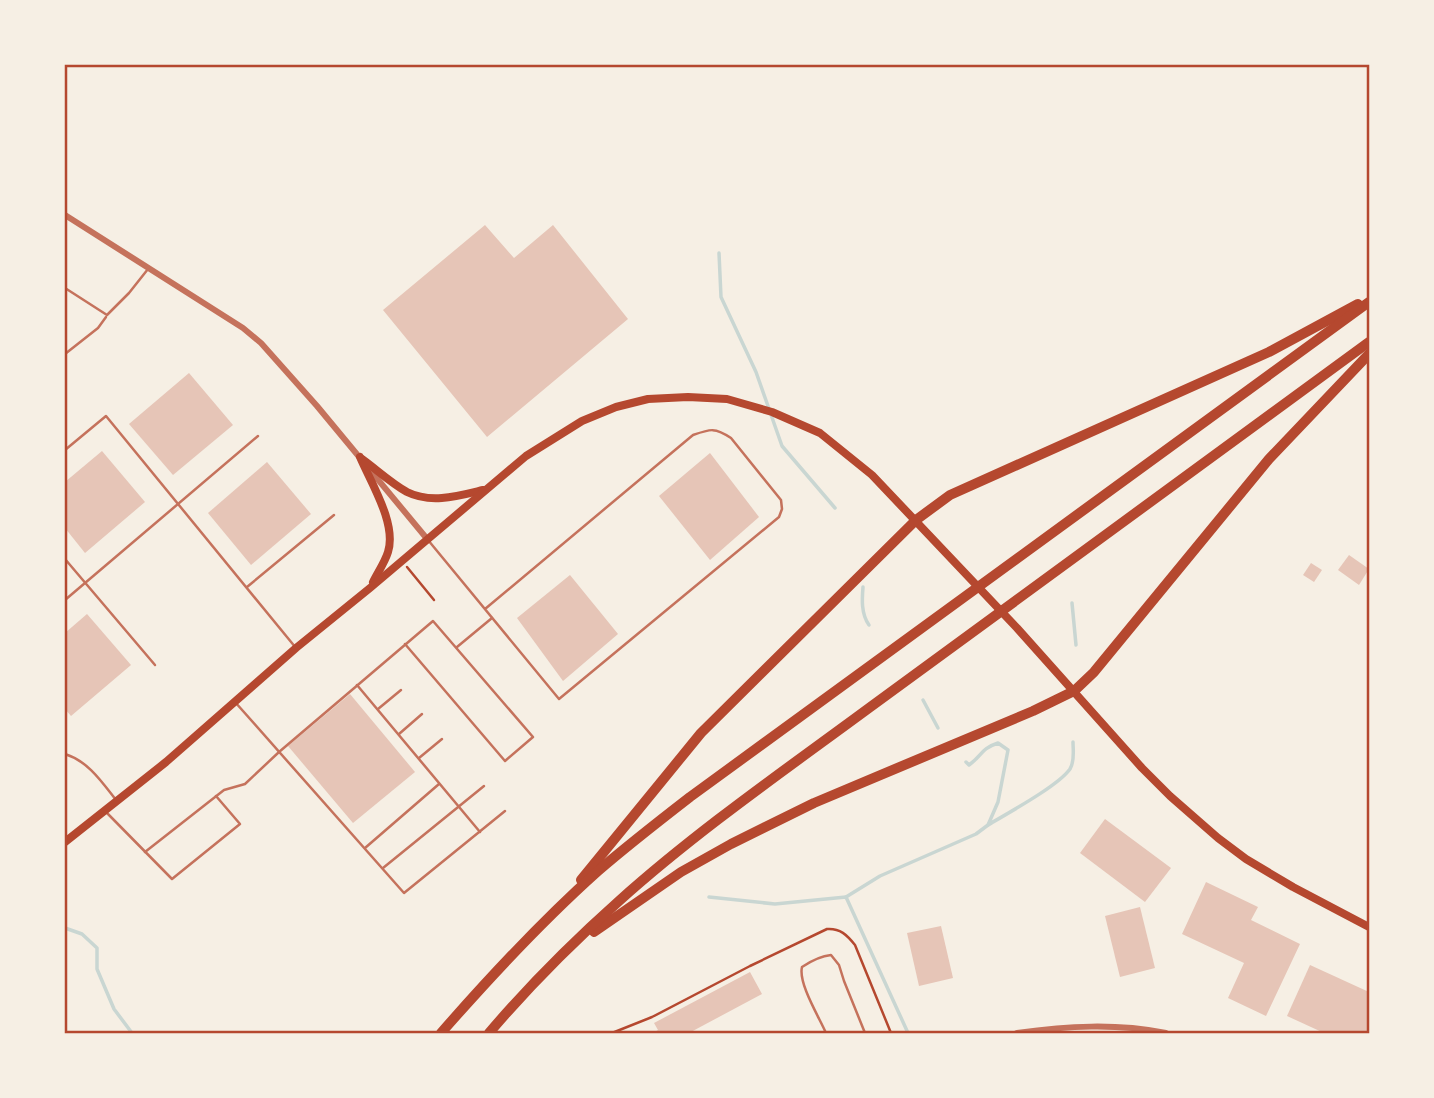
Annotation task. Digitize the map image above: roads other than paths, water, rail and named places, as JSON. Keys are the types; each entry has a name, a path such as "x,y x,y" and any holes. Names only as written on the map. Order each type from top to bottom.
{"highway":[{"path":"554,912 701,733 916,520 950,495 1269,352 1369,300"},
{"path":"441,1033 554,912 606,864 690,796 1369,300"},
{"path":"489,1033 563,953 620,900 680,850 960,640 1369,342"},
{"path":"563,953 681,872 731,844 814,803 1033,711 1074,691 1094,672 1269,459 1369,354"}],"main road":[{"path":"65,842 166,762 296,648 536,449 582,421 616,407 648,399 675,397 727,399 772,412 820,433 872,475 1170,796 1246,859 1369,927"},
{"path":"360,457 407,492 418,496 441,499 486,490"},
{"path":"360,457 388,523 388,552 370,588"}],"street":[{"path":"65,215 261,342 428,540"},
{"path":"1017,1033 1057,1027 1092,1026 1121,1026 1166,1033"}],"lane":[{"path":"65,354 98,328 149,268"},
{"path":"65,288 107,315"},
{"path":"65,450 106,416 296,648"},
{"path":"428,540 485,610 559,699 779,517 781,500 731,438 721,431 709,429 693,435 485,610"},
{"path":"65,600 258,436"},
{"path":"247,587 334,515"},
{"path":"65,559 155,665"},
{"path":"457,648 492,618"},
{"path":"145,852 224,790 245,783 279,752 405,644 433,621 533,737 505,761 405,644"},
{"path":"357,685 480,832"},
{"path":"378,709 401,690"},
{"path":"235,702 404,892 505,811"},
{"path":"399,734 422,714"},
{"path":"419,758 442,738"},
{"path":"65,754 85,764 117,801"},
{"path":"365,848 440,784"},
{"path":"383,868 484,786"},
{"path":"104,811 172,880 240,824 216,796"},
{"path":"826,1033 801,972 809,962 831,956 839,965 865,1033"}],"waterway":[{"path":"719,253 721,297 756,372 782,446 835,508"},
{"path":"863,587 863,611 869,625"},
{"path":"1072,603 1076,645"},
{"path":"923,700 938,728"},
{"path":"988,825 1064,776 1073,763 1073,742"},
{"path":"846,897 880,876 976,834 988,825 998,802 1008,750 998,743 985,750 969,765 966,762"},
{"path":"709,897 775,904 846,897 908,1033"},
{"path":"65,928 82,934 97,948 97,969 114,1009 132,1033"}]}
